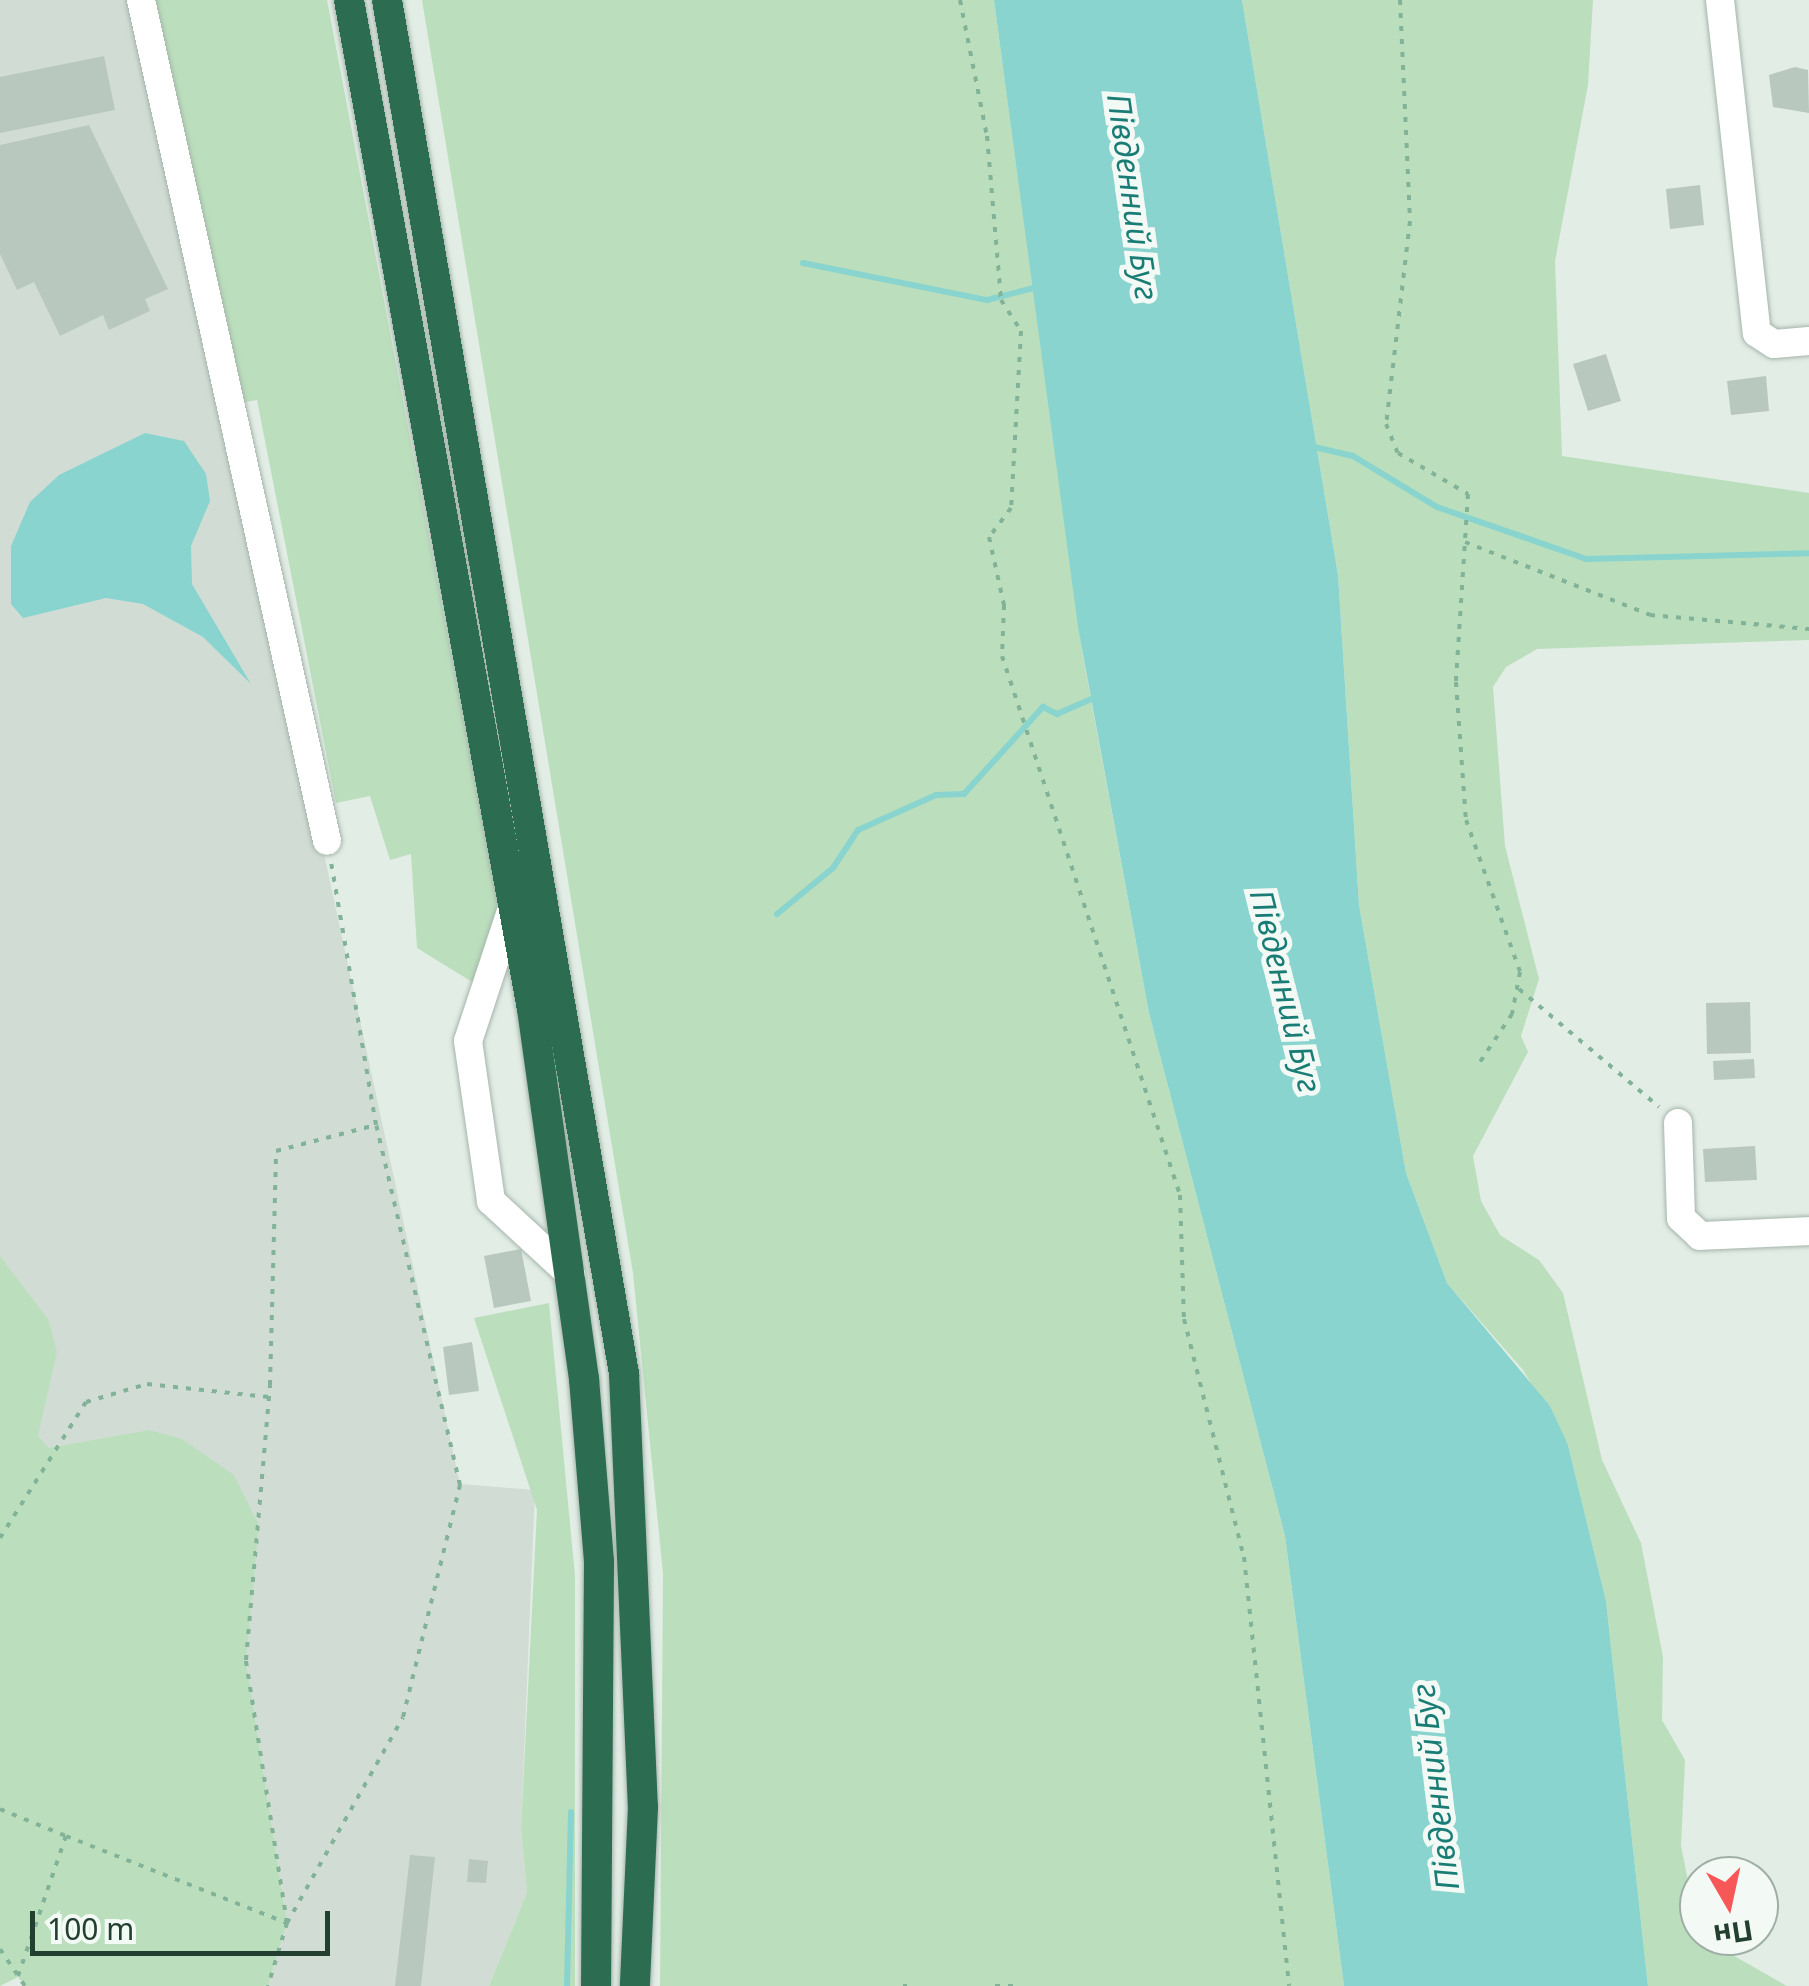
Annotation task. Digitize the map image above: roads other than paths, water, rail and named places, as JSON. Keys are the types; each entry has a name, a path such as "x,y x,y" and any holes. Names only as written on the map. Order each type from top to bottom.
{"highway":[{"path":"349,0 513,905 571,1274 599,1561 603,1808 596,1986"},
{"path":"388,0 599,1192 636,1538 643,1807 635,1986"},
{"path":"561,1196 599,1192"}],"street":[{"path":"141,0 328,841"},
{"path":"1720,0 1757,333 1774,344 1809,340"},
{"path":"513,905 468,1040 491,1201 571,1274"},
{"path":"1678,1123 1681,1218 1700,1236 1809,1231"}],"water":[{"name":"Південний Буг","path":"994,0 1242,0 1338,575 1359,905 1406,1173 1447,1283 1550,1406 1568,1445 1606,1601 1648,1986 1344,1986 1285,1536 1149,1013 1078,627"},
{"path":"145,433 184,441 206,474 210,501 191,546 192,584 251,684 203,637 143,604 106,598 23,618 11,604 11,546 30,502 59,475"}],"waterway":[{"path":"803,263 987,300 1041,286"},
{"path":"1310,446 1353,456 1437,507 1586,559 1809,553"},
{"path":"777,914 833,868 858,830 936,795 964,794 1043,707 1057,714 1096,697"},
{"path":"567,1986 571,1812"}]}
